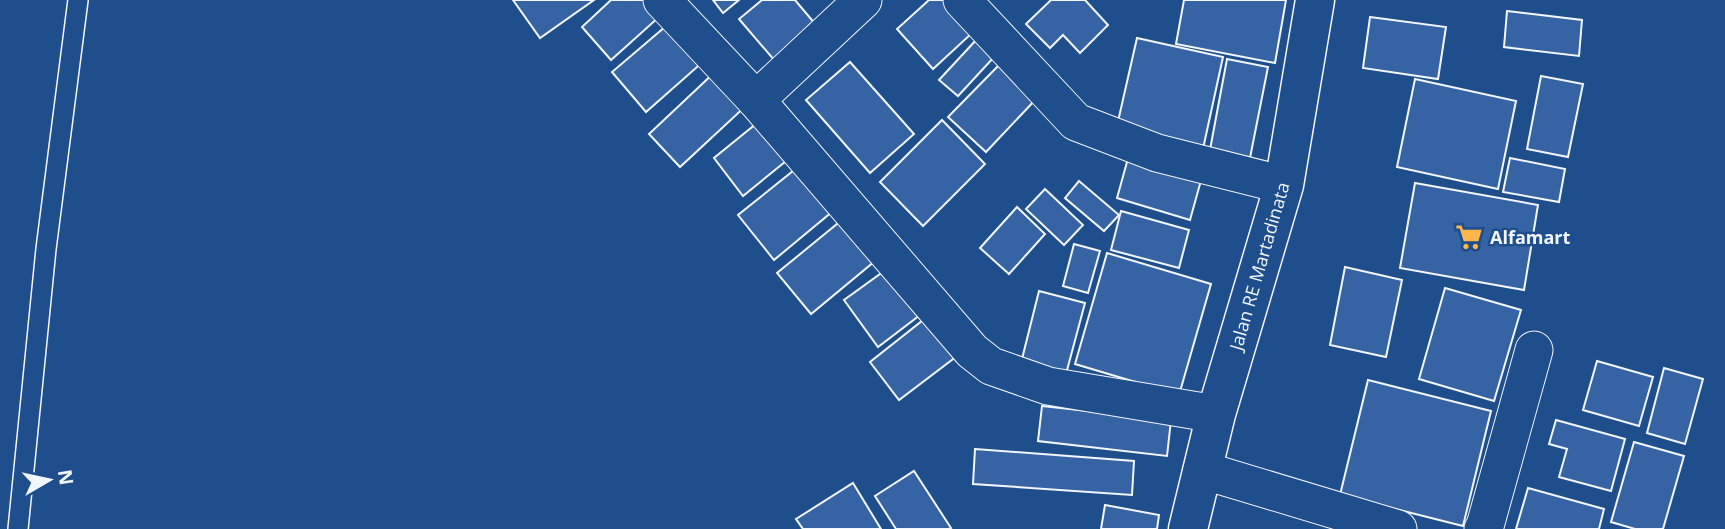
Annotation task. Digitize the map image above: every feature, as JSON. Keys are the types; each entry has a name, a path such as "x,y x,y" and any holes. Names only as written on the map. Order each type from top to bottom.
{"highway":[{"name":"Jalan RE Martadinata","path":"1188,529 1216,414 1284,185 1315,0"}],"street":[{"path":"662,0 756,100 972,351 991,366 1048,386 1216,414"},
{"path":"756,100 863,0"},
{"path":"962,0 1076,122 1157,153 1284,185"},
{"path":"1483,529 1534,350"},
{"path":"1202,470 1398,529"}],"lane":[{"path":"18,529 46,249 78,0"}],"building":[{"path":"513,0 594,0 540,38"},
{"path":"611,0 644,0 659,17 611,60 582,27"},
{"path":"713,0 739,0 723,13"},
{"path":"762,0 795,0 822,32 781,68 739,19"},
{"path":"929,0 945,0 971,34 933,69 897,29"},
{"path":"1051,0 1085,0 1108,25 1080,53 1063,35 1050,48 1026,24"},
{"path":"1184,0 1286,0 1275,63 1176,44"},
{"path":"1507,11 1582,20 1579,56 1504,47"},
{"path":"1370,17 1446,27 1438,79 1363,68"},
{"path":"672,21 705,60 646,112 612,72"},
{"path":"1137,38 1223,57 1201,158 1114,139"},
{"path":"977,39 995,56 958,96 939,80"},
{"path":"1227,59 1268,67 1249,163 1209,155"},
{"path":"850,62 914,134 870,173 806,100"},
{"path":"1002,62 1038,97 986,152 948,117"},
{"path":"717,70 749,103 680,167 649,134"},
{"path":"1541,76 1583,84 1568,157 1527,149"},
{"path":"1415,79 1516,101 1498,189 1397,167"},
{"path":"762,119 791,157 743,196 714,158"},
{"path":"942,120 985,164 923,226 880,182"},
{"path":"1132,144 1205,166 1190,220 1117,198"},
{"path":"1510,158 1565,169 1559,202 1503,192"},
{"path":"798,167 833,211 774,260 738,215"},
{"path":"1079,181 1119,215 1104,231 1065,198"},
{"name":"Alfamart","path":"1415,183 1538,205 1524,290 1400,268"},
{"path":"1045,189 1083,225 1064,245 1026,209"},
{"path":"1017,207 1045,234 1009,274 980,248"},
{"path":"1121,211 1189,230 1179,268 1111,250"},
{"path":"848,215 881,256 811,314 777,273"},
{"path":"1074,244 1100,251 1088,293 1063,286"},
{"path":"1107,253 1211,284 1179,395 1075,364"},
{"path":"1345,267 1402,280 1386,357 1330,345"},
{"path":"887,269 920,315 878,347 844,300"},
{"path":"1445,288 1521,310 1494,401 1419,379"},
{"path":"1039,291 1085,303 1066,374 1021,363"},
{"path":"927,317 957,356 899,400 870,362"},
{"path":"1597,361 1653,377 1639,426 1583,410"},
{"path":"1664,368 1703,379 1685,444 1647,433"},
{"path":"1368,380 1491,411 1463,526 1340,495"},
{"path":"1042,406 1171,420 1167,456 1038,441"},
{"path":"1556,420 1625,439 1611,491 1559,477 1567,449 1549,444"},
{"path":"1634,442 1684,456 1663,529 1635,529 1611,522"},
{"path":"975,449 1134,461 1132,495 973,484"},
{"path":"914,471 951,528 896,529 875,496"},
{"path":"853,483 881,529 803,529 796,519"},
{"path":"1528,488 1604,509 1599,529 1516,529"},
{"path":"1105,505 1159,515 1157,529 1101,529"}],"place":[{"name":"Alfamart","path":"1469,237"}]}
